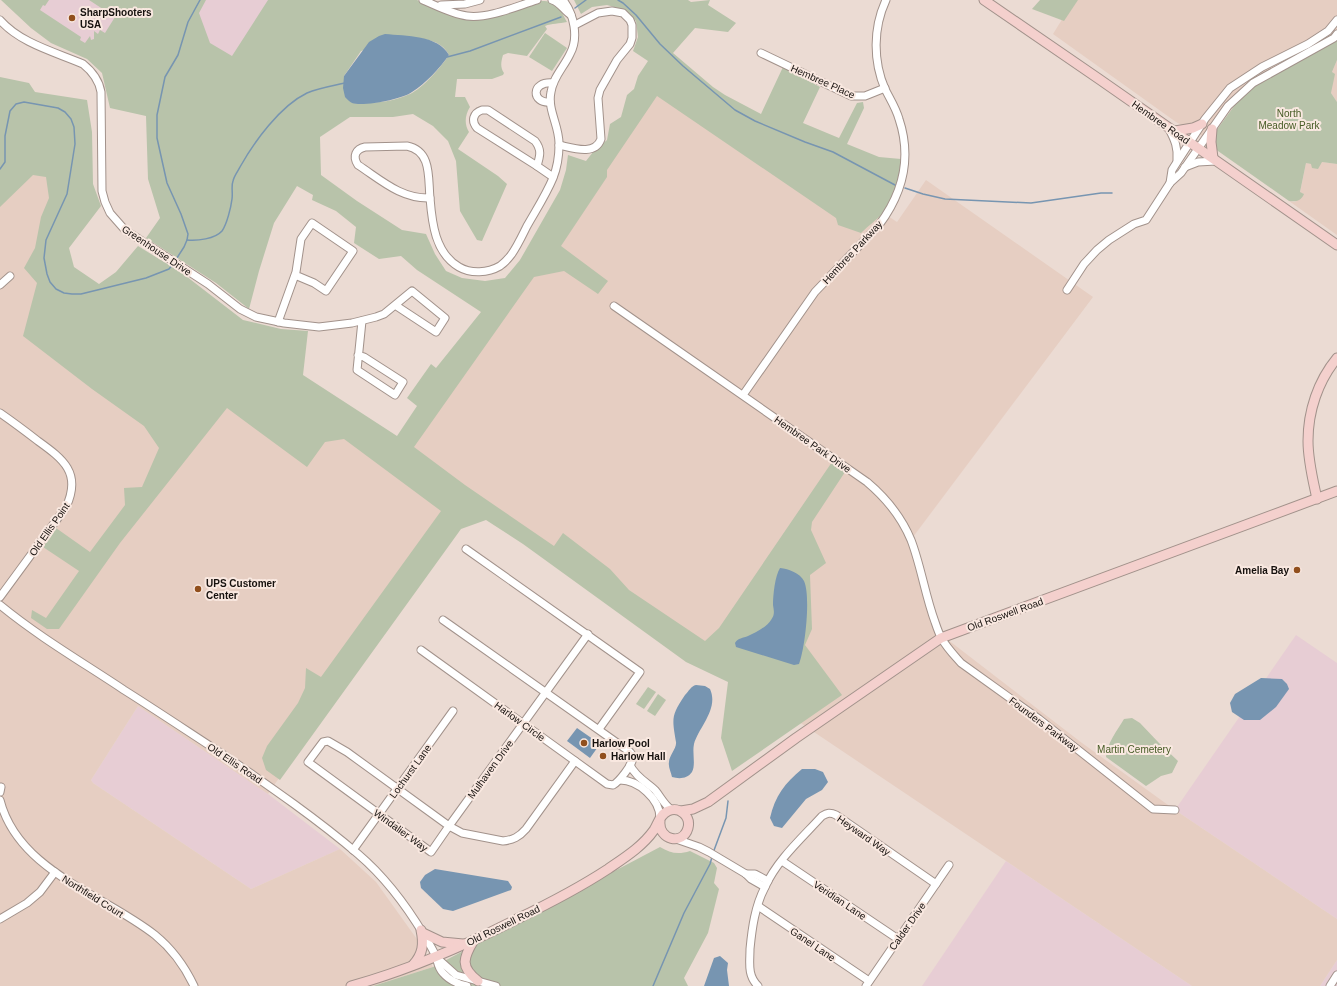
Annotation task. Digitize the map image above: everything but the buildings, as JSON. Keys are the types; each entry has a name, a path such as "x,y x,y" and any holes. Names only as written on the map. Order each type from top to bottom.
{"street":[{"path":"423,0 460,15 469,16 491,14 537,0"},
{"path":"435,5 465,4 480,0"},
{"path":"430,198 413,197 397,191 358,165 355,158 356,151 365,146 407,146 418,149 427,162 434,230 440,247 453,263 463,269 474,272 484,271 500,266 512,254 548,189 553,177 559,145 550,102 550,93 553,83 572,50 575,25 571,15 564,11 557,0"},
{"name":"Hembree Parkway","path":"743,395 815,292 879,225 895,200 904,173 905,145 899,118 885,88 879,71 876,54 876,37 879,21 886,0"},
{"name":"Hembree Road","path":"984,0 1172,129 1337,245"},
{"path":"559,145 590,150 599,144 601,139 598,98 600,90 609,73 630,44 632,38 632,25 630,20 623,13 619,12 606,11 575,25"},
{"name":"Greenhouse Drive","path":"0,20 10,31 22,39 83,64 91,70 97,78 101,92 101,180 105,202 116,222 124,230 208,284 240,309 248,314 266,320 319,327 362,320 384,314 412,290 445,318 436,332 395,305"},
{"path":"1170,183 1172,170 1177,162 1202,124 1230,88 1262,67 1308,44 1328,30 1337,20"},
{"path":"1067,290 1084,264 1097,250 1134,224 1146,220 1170,183 1185,167 1228,106 1252,83 1334,38 1337,34"},
{"name":"Hembree Place","path":"761,53 851,96 865,96 885,88"},
{"path":"550,102 545,103 540,101 536,92 538,87 542,84 553,83"},
{"path":"537,166 541,152 535,141 488,110 482,110 476,113 474,121 477,128 553,177"},
{"path":"1177,162 1178,149 1172,129 1193,128 1202,124"},
{"path":"1185,167 1203,160 1215,159 1211,142 1212,129"},
{"path":"278,322 295,275 301,239 312,223 353,251 326,291 314,283 295,275"},
{"path":"0,285 10,276"},
{"name":"Hembree Park Drive","path":"614,306 867,482 880,493 902,521 910,539 929,606 941,638"},
{"path":"358,355 364,357 403,382 395,395 357,370 358,355 362,320"},
{"path":"1317,499 1309,461 1308,441 1310,418 1316,395 1337,358"},
{"name":"Old Ellis Point","path":"0,412 59,456 68,469 72,484 70,499 66,507 0,597"},
{"name":"Old Roswell Road","path":"644,843 665,812 693,809 708,802 796,738 941,638 1337,491"},
{"path":"466,549 640,672 599,729"},
{"name":"Old Ellis Road","path":"0,605 29,628 54,645 245,769 302,810 353,850 390,886 422,932 436,957 439,968 444,974 455,982 467,986"},
{"path":"443,620 630,752 633,758 620,780"},
{"name":"Mulhaven Drive","path":"449,826 588,634"},
{"name":"Founders Parkway","path":"941,638 961,663 1039,719 1153,809 1175,810"},
{"name":"Harlow Circle","path":"422,650 610,785 616,784 620,780 631,782 650,796 657,804 660,813 660,820"},
{"name":"Lochurst Lane","path":"353,850 453,712"},
{"name":"Windalier Way","path":"398,789 328,740 323,742 308,762 431,852 449,826"},
{"path":"398,789 449,826 457,830 468,835 503,841 514,839 526,829 575,761"},
{"path":"630,765 634,772 654,790 665,804 684,813 688,819 688,828 691,836 699,847"},
{"name":"Northfield Court","path":"0,800 7,818 22,842 34,856 55,872 155,935 185,970 194,986"},
{"name":"Old Roswell Road","path":"351,986 412,966 470,942 564,895 603,872 644,843 651,840 684,835 695,816 708,802"},
{"name":"Heyward Way","path":"758,986 751,977 750,966 752,926 766,884 782,861 822,816 829,813 836,815 936,884"},
{"path":"660,820 661,830 672,838 699,847 746,874 755,874 766,884"},
{"name":"Veridian Lane","path":"782,861 898,939"},
{"name":"Calder Drive","path":"867,984 949,866"},
{"path":"0,919 26,903 40,892 55,872"},
{"name":"Ganel Lane","path":"758,906 867,984"},
{"path":"422,932 442,942 470,942 464,964 469,973 478,982"},
{"path":"412,966 418,958 423,946 422,932"},
{"path":"436,957 453,973 478,982 496,986"},
{"path":"1330,986 1337,975"}],"shaded area":[{"path":"14,0 320,0 239,99 111,69"},
{"path":"1074,0 1337,0 1337,38 1240,98 1218,127 1212,141 1176,122 1053,34"},
{"path":"667,60 750,124 897,222 926,180 1093,297 913,537 943,636 1082,743 1175,810 1337,919 1337,960 1320,986 1192,986 808,728 473,498 268,794 138,706 91,780 93,783 251,889 340,849 376,882 419,942 433,967 373,986 0,986 0,102 72,141 52,262 408,450"},
{"path":"1337,60 1337,102 1331,93 1332,72"},
{"path":"1322,162 1337,164 1337,235 1289,201 1295,202 1303,193 1300,193 1306,163 1311,164"},
{"path":"1296,635 1337,663 1337,919 1175,810"},
{"path":"138,706 268,794 340,849 251,889 93,783 91,780"},
{"path":"1006,861 1192,986 922,986"},
{"path":"1337,960 1337,986 1320,986"}],"green space":[{"path":"1,0 49,0 40,10 81,37 80,40 85,43 90,36 91,40 94,39 94,31 98,34 100,30 105,33 115,17 89,0 206,0 199,13 210,43 232,56 268,0 417,0 427,5 471,18 539,1 550,2 560,9 567,22 545,26 547,29 527,56 508,53 503,55 501,64 504,73 503,75 492,79 457,79 455,97 465,97 470,107 466,120 466,126 469,132 458,149 498,176 507,184 482,241 477,240 460,211 456,161 448,141 433,126 413,114 393,117 350,117 320,137 321,175 357,201 402,230 426,234 435,254 446,271 462,278 485,281 505,278 520,260 560,190 566,170 568,155 586,161 593,152 607,140 610,124 621,117 627,95 634,89 638,76 648,61 633,51 638,37 636,21 625,10 607,5 592,7 581,14 574,0 688,0 691,2 710,0 708,5 736,23 728,32 695,28 673,53 713,87 761,114 783,67 820,87 803,123 839,138 857,103 863,102 864,108 847,144 879,157 901,159 896,186 889,205 882,214 861,233 838,225 836,218 657,96 607,170 607,177 561,246 608,281 598,294 564,271 534,277 414,447 465,485 554,546 563,533 610,569 629,590 705,641 719,628 832,462 845,472 812,522 811,530 826,563 810,575 812,629 805,645 842,695 732,771 721,738 728,682 686,662 523,544 486,520 461,529 280,780 266,770 262,758 267,746 298,703 305,688 306,668 321,677 441,511 344,439 325,442 307,467 227,408 120,543 59,629 47,629 31,618 32,610 46,618 79,571 43,547 56,528 90,552 125,505 124,488 142,487 159,448 144,426 92,389 23,336 37,283 24,268 35,248 41,217 49,198 46,177 33,175 0,207 0,77 29,83 35,92 87,100 92,132 93,184 101,206 69,248 74,267 99,284 116,272 138,246 182,273 243,320 281,329 308,331 303,375 397,436 417,406 407,398 431,364 436,368 481,312 417,270 401,256 379,259 354,243 356,227 336,211 312,200 313,195 297,186 274,223 249,309 216,283 146,238 160,218 148,179 146,116 110,108 102,73 87,59 51,43 31,28","holes":["407,37 425,39 436,43 446,50 449,55 431,77 410,94 382,102 352,103 344,76 361,51"]},
{"path":"1040,0 1078,0 1064,21 1032,9"},
{"path":"545,33 567,48 552,71 529,57"},
{"name":"North Meadow Park","path":"1337,38 1337,60 1332,72 1335,74 1331,93 1337,102 1337,164 1322,162 1318,169 1312,168 1311,164 1306,163 1300,192 1304,194 1298,200 1289,201 1218,151 1214,147 1213,135 1240,98 1255,86"},
{"path":"648,687 656,692 644,709 636,704"},
{"path":"658,694 666,700 655,716 647,711"},
{"name":"Martin Cemetery","path":"1132,718 1140,723 1178,761 1172,773 1161,776 1146,786 1106,757 1110,742 1124,719"},
{"path":"660,847 674,853 690,851 714,863 717,868 714,883 719,889 708,933 684,978 688,986 373,986 433,967"}],"water":[{"path":"385,34 412,36 429,40 444,48 449,55 427,80 407,95 392,100 373,103 352,103 345,97 343,88 344,76 369,42"},
{"path":"780,568 790,570 800,576 804,581 806,588 807,610 803,647 799,664 794,665 736,647 735,643 739,639 751,635 767,625 772,618 774,613 773,601 775,586"},
{"path":"1261,678 1282,679 1287,684 1289,689 1276,707 1260,720 1244,720 1232,712 1230,703 1235,694"},
{"path":"696,685 705,686 710,689 712,704 694,744 694,766 692,772 683,778 672,777 669,768 669,760 676,744 673,722 675,713 685,695"},
{"name":"Harlow Pool","path":"577,728 600,744 590,758 567,741"},
{"path":"802,769 815,769 823,772 828,782 822,790 806,799 782,828 774,826 770,818 775,803 782,790"},
{"path":"435,869 508,881 512,887 511,890 453,911 443,909 421,888 420,882 425,875"},
{"path":"720,956 728,963 727,970 729,986 704,986 714,958"}],"waterway":[{"path":"175,261 184,247 188,234 167,183 157,138 157,115 165,77 178,55 188,22 200,0"},
{"path":"575,8 586,0"},
{"path":"618,0 636,15 660,44 683,66 735,110 755,121 833,152 895,185"},
{"path":"447,57 470,51 561,17"},
{"path":"187,240 201,240 210,238 222,231 231,206 234,177 260,136 287,107 307,93 321,88 345,83"},
{"path":"0,169 5,162 5,136 10,111 16,104 24,102 58,108 65,112 71,119 74,127 75,144 67,194 46,240 44,258 50,282 56,289 64,293 81,294 146,278 169,269 173,264"},
{"path":"905,188 945,199 1031,203 1101,193 1112,193"},
{"path":"713,853 726,818 728,801"},
{"path":"653,986 684,913 710,864 712,857"}],"place":[{"name":"SharpShooters USA","path":"72,18"},
{"name":"Amelia Bay","path":"1297,570"},
{"name":"UPS Customer Center","path":"198,589"},
{"name":"Harlow Pool","path":"584,743"},
{"name":"Harlow Hall","path":"603,756"}]}
